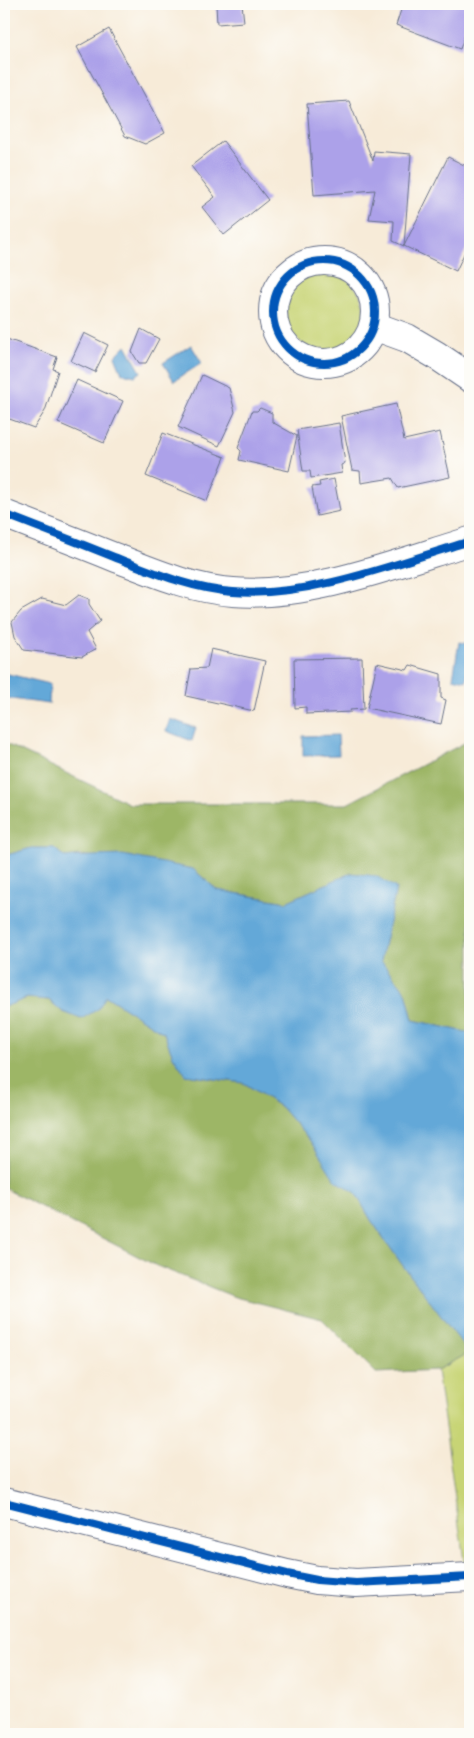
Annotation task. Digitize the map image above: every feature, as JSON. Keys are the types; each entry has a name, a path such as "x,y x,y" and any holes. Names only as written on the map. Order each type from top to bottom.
{"street":[{"path":"374,326 407,338 470,378"},
{"path":"4,514 158,574 196,586 234,592 277,591 313,586 470,541"},
{"path":"4,1502 317,1580 365,1582 470,1577"}],"green space":[{"path":"325,273 340,276 352,285 361,297 364,312 361,327 352,339 340,348 325,351 310,348 298,339 289,327 286,312 289,297 298,285 310,276"},
{"path":"470,740 470,1033 413,1020 406,992 381,961 396,888 351,873 286,902 217,890 193,869 80,855 64,857 54,848 32,848 4,856 4,743 130,804 347,804"},
{"path":"106,996 164,1033 173,1056 186,1075 244,1083 281,1107 311,1142 335,1179 355,1192 371,1220 401,1263 469,1353 437,1370 376,1373 322,1319 235,1297 157,1266 4,1188 4,1007 27,998 49,1000 63,1012"},
{"path":"469,1353 470,1568 465,1568 437,1370"}],"water":[{"path":"126,345 141,372 135,376 122,373 115,356"},
{"path":"191,345 202,363 174,381 163,363"},
{"path":"459,642 470,644 466,681 453,678"},
{"path":"4,673 50,684 49,704 4,698"},
{"path":"170,719 196,728 192,741 166,731"},
{"path":"338,735 339,755 303,756 303,736"},
{"path":"31,848 54,848 64,857 123,855 193,869 217,890 286,902 351,873 376,876 396,888 381,961 406,992 413,1020 470,1033 470,1358 469,1353 371,1220 355,1192 335,1180 311,1142 281,1107 244,1083 186,1075 173,1056 164,1033 106,996 98,1009 81,1019 63,1012 49,1000 27,998 4,1007 4,856"}],"building":[{"path":"216,4 242,4 244,22 217,24"},
{"path":"403,4 470,4 470,20 460,49 396,25"},
{"path":"109,29 165,133 145,144 125,136 77,47"},
{"path":"349,101 373,161 374,151 411,154 404,246 393,241 394,221 369,219 375,190 314,195 307,104"},
{"path":"223,141 268,200 224,235 202,207 215,197 191,166"},
{"path":"448,157 470,168 470,241 456,271 404,246"},
{"path":"141,329 159,339 146,363 139,363 132,352"},
{"path":"84,333 108,345 95,372 71,361"},
{"path":"4,338 57,357 53,369 58,371 45,411 34,428 4,417"},
{"path":"202,375 229,388 235,412 219,446 178,427"},
{"path":"77,380 123,401 104,443 58,423"},
{"path":"396,404 404,440 440,432 450,477 398,488 392,478 361,483 360,471 352,470 341,416"},
{"path":"260,408 272,413 272,422 297,436 289,471 239,460 241,451 238,448 252,411 257,411"},
{"path":"339,423 345,463 341,465 342,473 311,478 310,471 303,471 297,430"},
{"path":"163,433 225,457 207,501 146,476"},
{"path":"334,479 340,511 317,516 312,487 320,486 319,482"},
{"path":"79,595 89,599 89,604 100,621 87,632 96,649 82,657 24,650 15,636 12,622 21,611 42,599 66,605"},
{"path":"211,649 265,661 254,711 186,696 191,669 207,668"},
{"path":"362,658 364,709 350,710 351,712 306,714 306,707 295,708 294,659"},
{"path":"377,663 407,670 410,665 441,674 441,698 446,700 441,724 367,708"}],"cycle path":[{"path":"324,261 344,265 360,276 371,292 375,312 371,332 360,348 344,359 324,363 304,359 288,348 277,332 273,312 277,292 288,276 304,265 324,261"},
{"path":"4,514 172,579 187,584 233,592 292,590 322,584 353,577 470,541"},
{"path":"4,1502 317,1580 356,1583 470,1577"}]}
